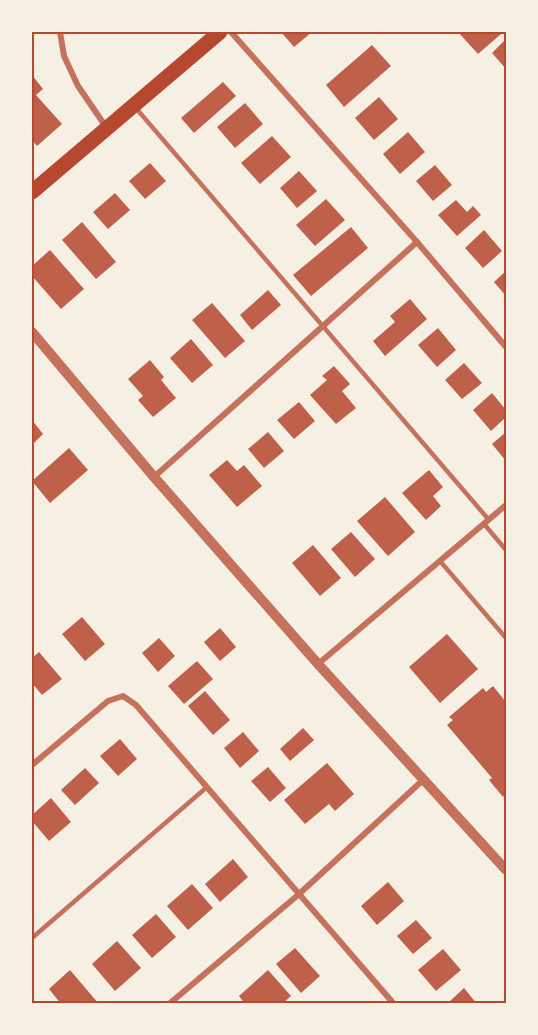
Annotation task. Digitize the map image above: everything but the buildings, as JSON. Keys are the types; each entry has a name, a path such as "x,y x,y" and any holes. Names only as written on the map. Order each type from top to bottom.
{"main road":[{"path":"33,187 220,32"}],"street":[{"path":"60,32 64,56 78,86 106,128"},
{"path":"231,32 417,242 507,348"},
{"path":"154,477 417,242"},
{"path":"32,332 154,477 318,664 507,870"},
{"path":"318,664 507,505"},
{"path":"32,765 108,701 123,696 136,705 394,1004"},
{"path":"169,1004 298,895 423,780"}],"lane":[{"path":"134,105 229,218 324,325 507,550"},
{"path":"440,561 507,638"},
{"path":"32,938 207,787"}]}
